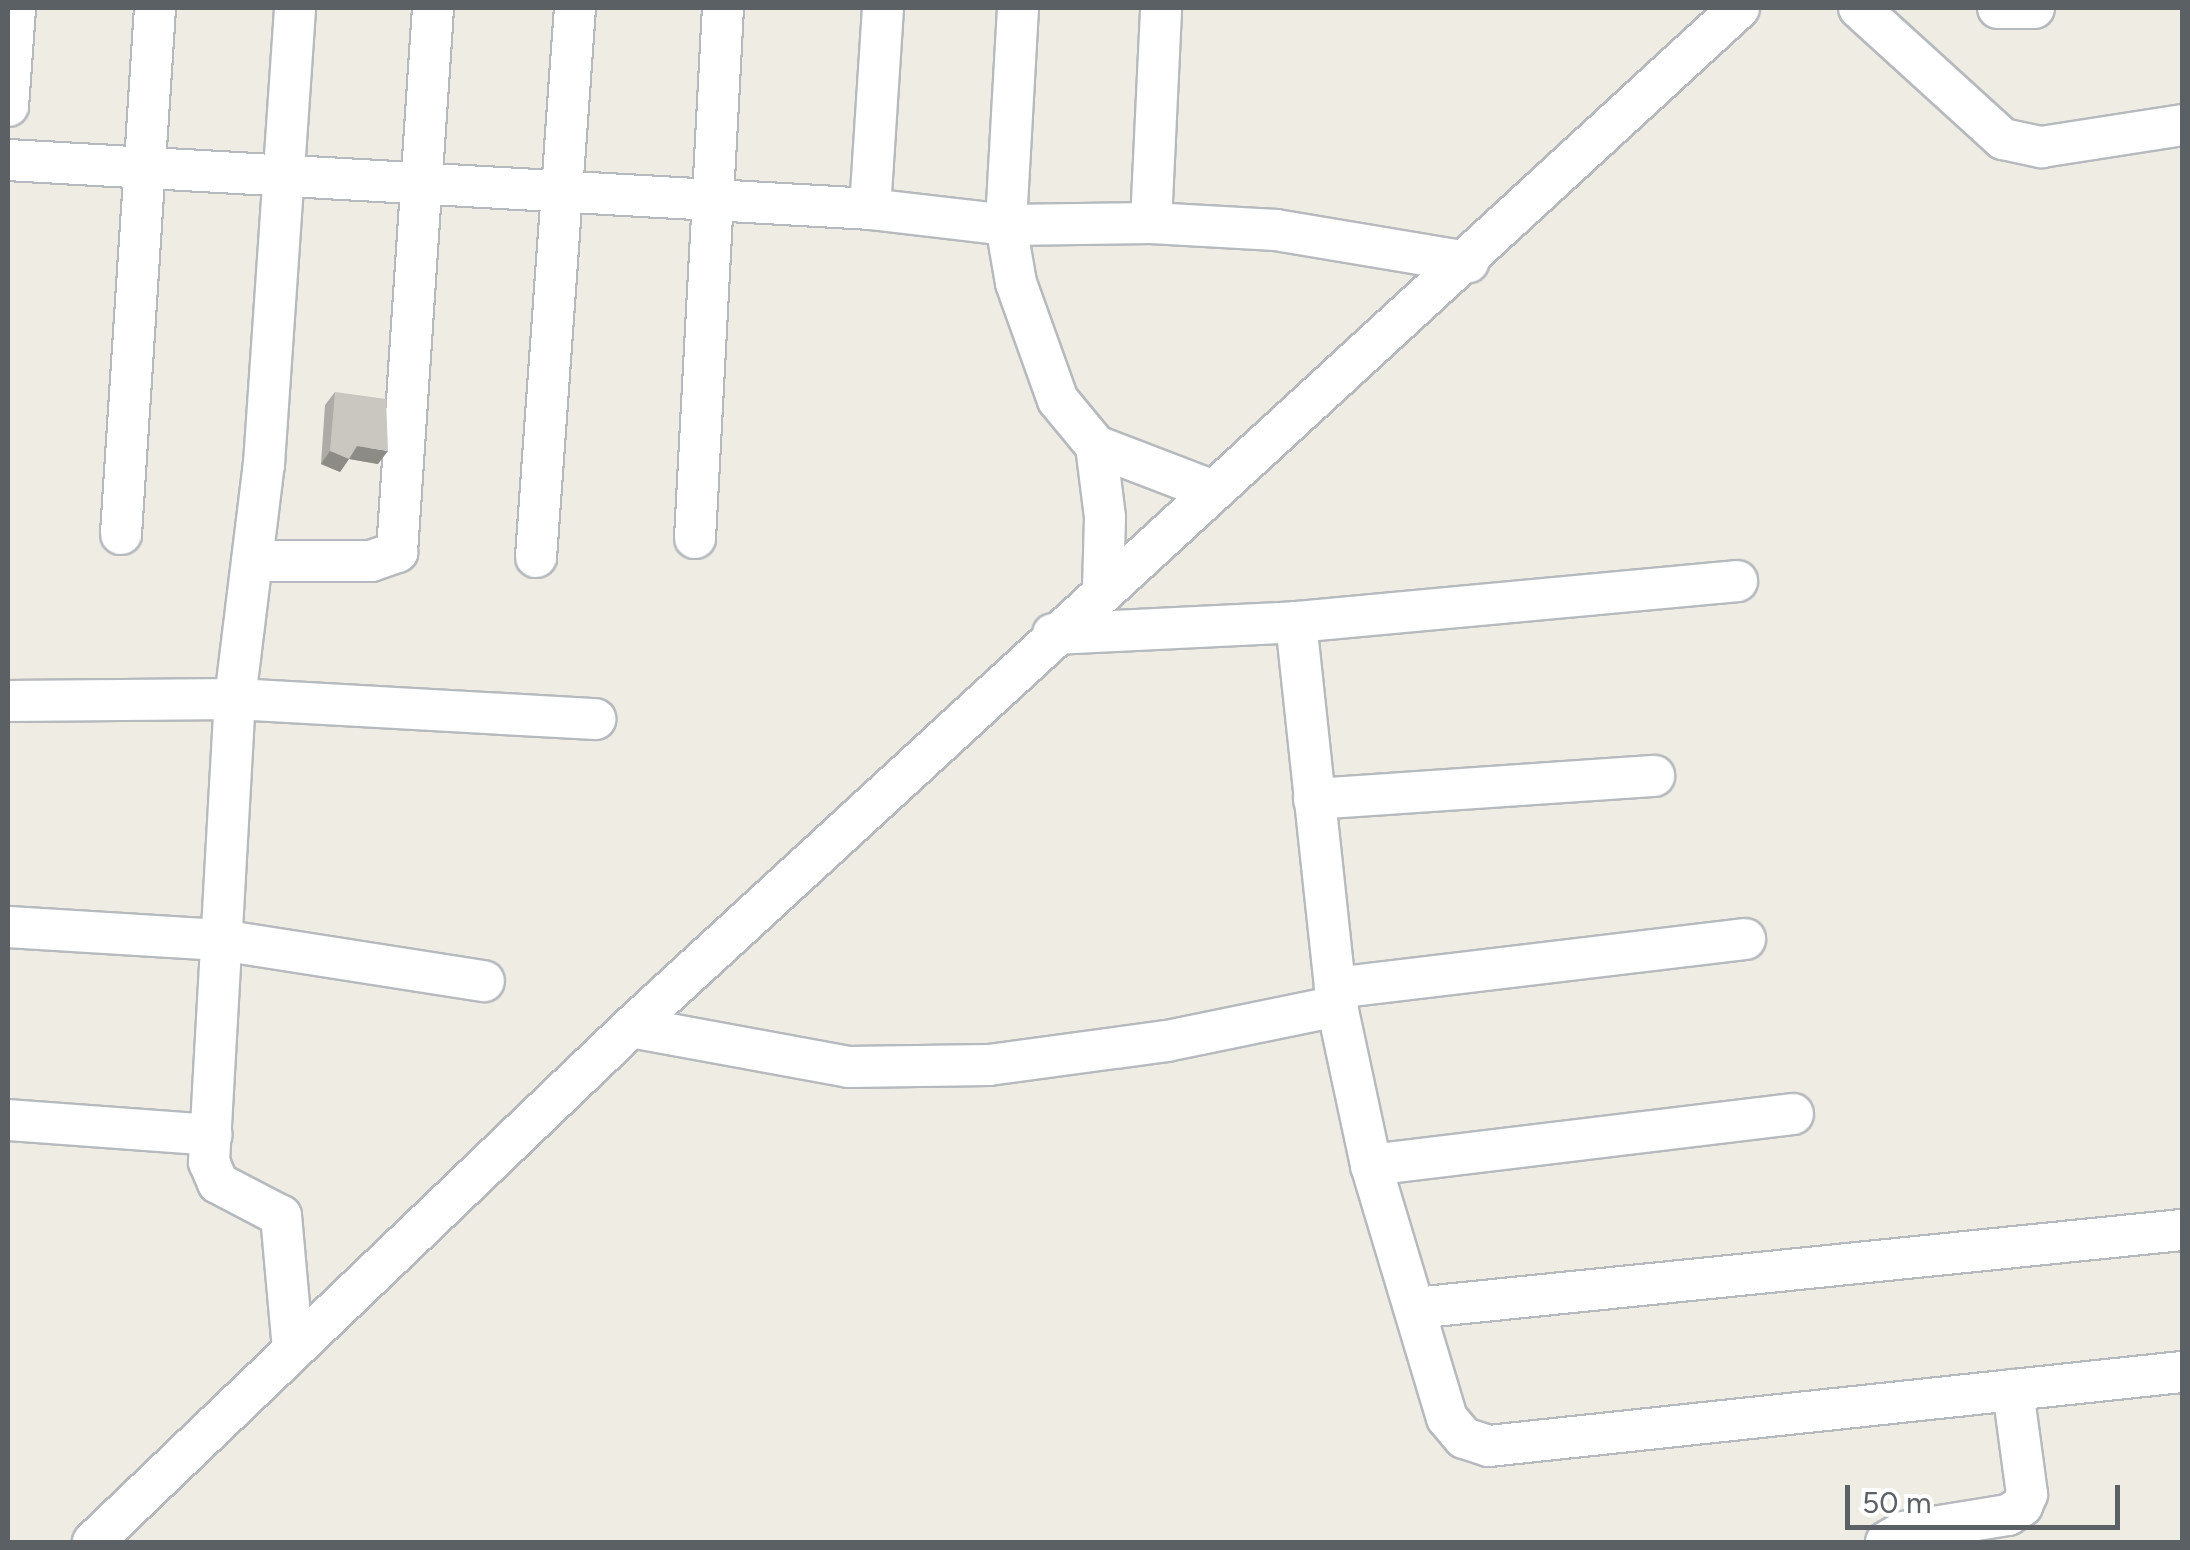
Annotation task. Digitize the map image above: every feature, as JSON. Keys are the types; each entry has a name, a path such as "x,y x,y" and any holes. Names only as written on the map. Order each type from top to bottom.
{"street":[{"path":"8,106 15,8"},
{"path":"120,534 155,8"},
{"path":"293,1350 281,1216 218,1184 209,1162 235,700 252,561 285,176 295,8"},
{"path":"252,561 371,561 397,552 433,8"},
{"path":"536,556 575,8"},
{"path":"695,538 723,8"},
{"path":"870,210 882,8"},
{"path":"1018,8 1006,225 1016,283 1044,367 1058,400 1096,446 1213,490"},
{"path":"1152,223 1161,8"},
{"path":"93,1542 631,1026 1052,634 1468,262 1739,8"},
{"path":"1859,8 2003,139 2042,147 2182,125"},
{"path":"1998,8 2034,8"},
{"path":"8,160 421,180 870,210 1006,225 1152,223 1276,230 1468,262"},
{"path":"1096,446 1105,516 1103,589"},
{"path":"1052,634 1296,622 1738,581"},
{"path":"1296,622 1336,997 1371,1165 1448,1418 1464,1438 1488,1446 2182,1372"},
{"path":"8,701 235,700 595,720"},
{"path":"1314,799 1654,776"},
{"path":"8,927 221,940 484,981"},
{"path":"631,1026 848,1066 990,1065 1167,1041 1336,997 1745,939"},
{"path":"1371,1165 1793,1114"},
{"path":"8,1120 211,1135"},
{"path":"1415,1308 2182,1230"},
{"path":"1886,1542 1903,1532 2008,1515 2022,1506 2027,1494 2013,1390"}],"building":[{"path":"335,392 386,399 388,451 357,446 349,459 330,451"}]}
